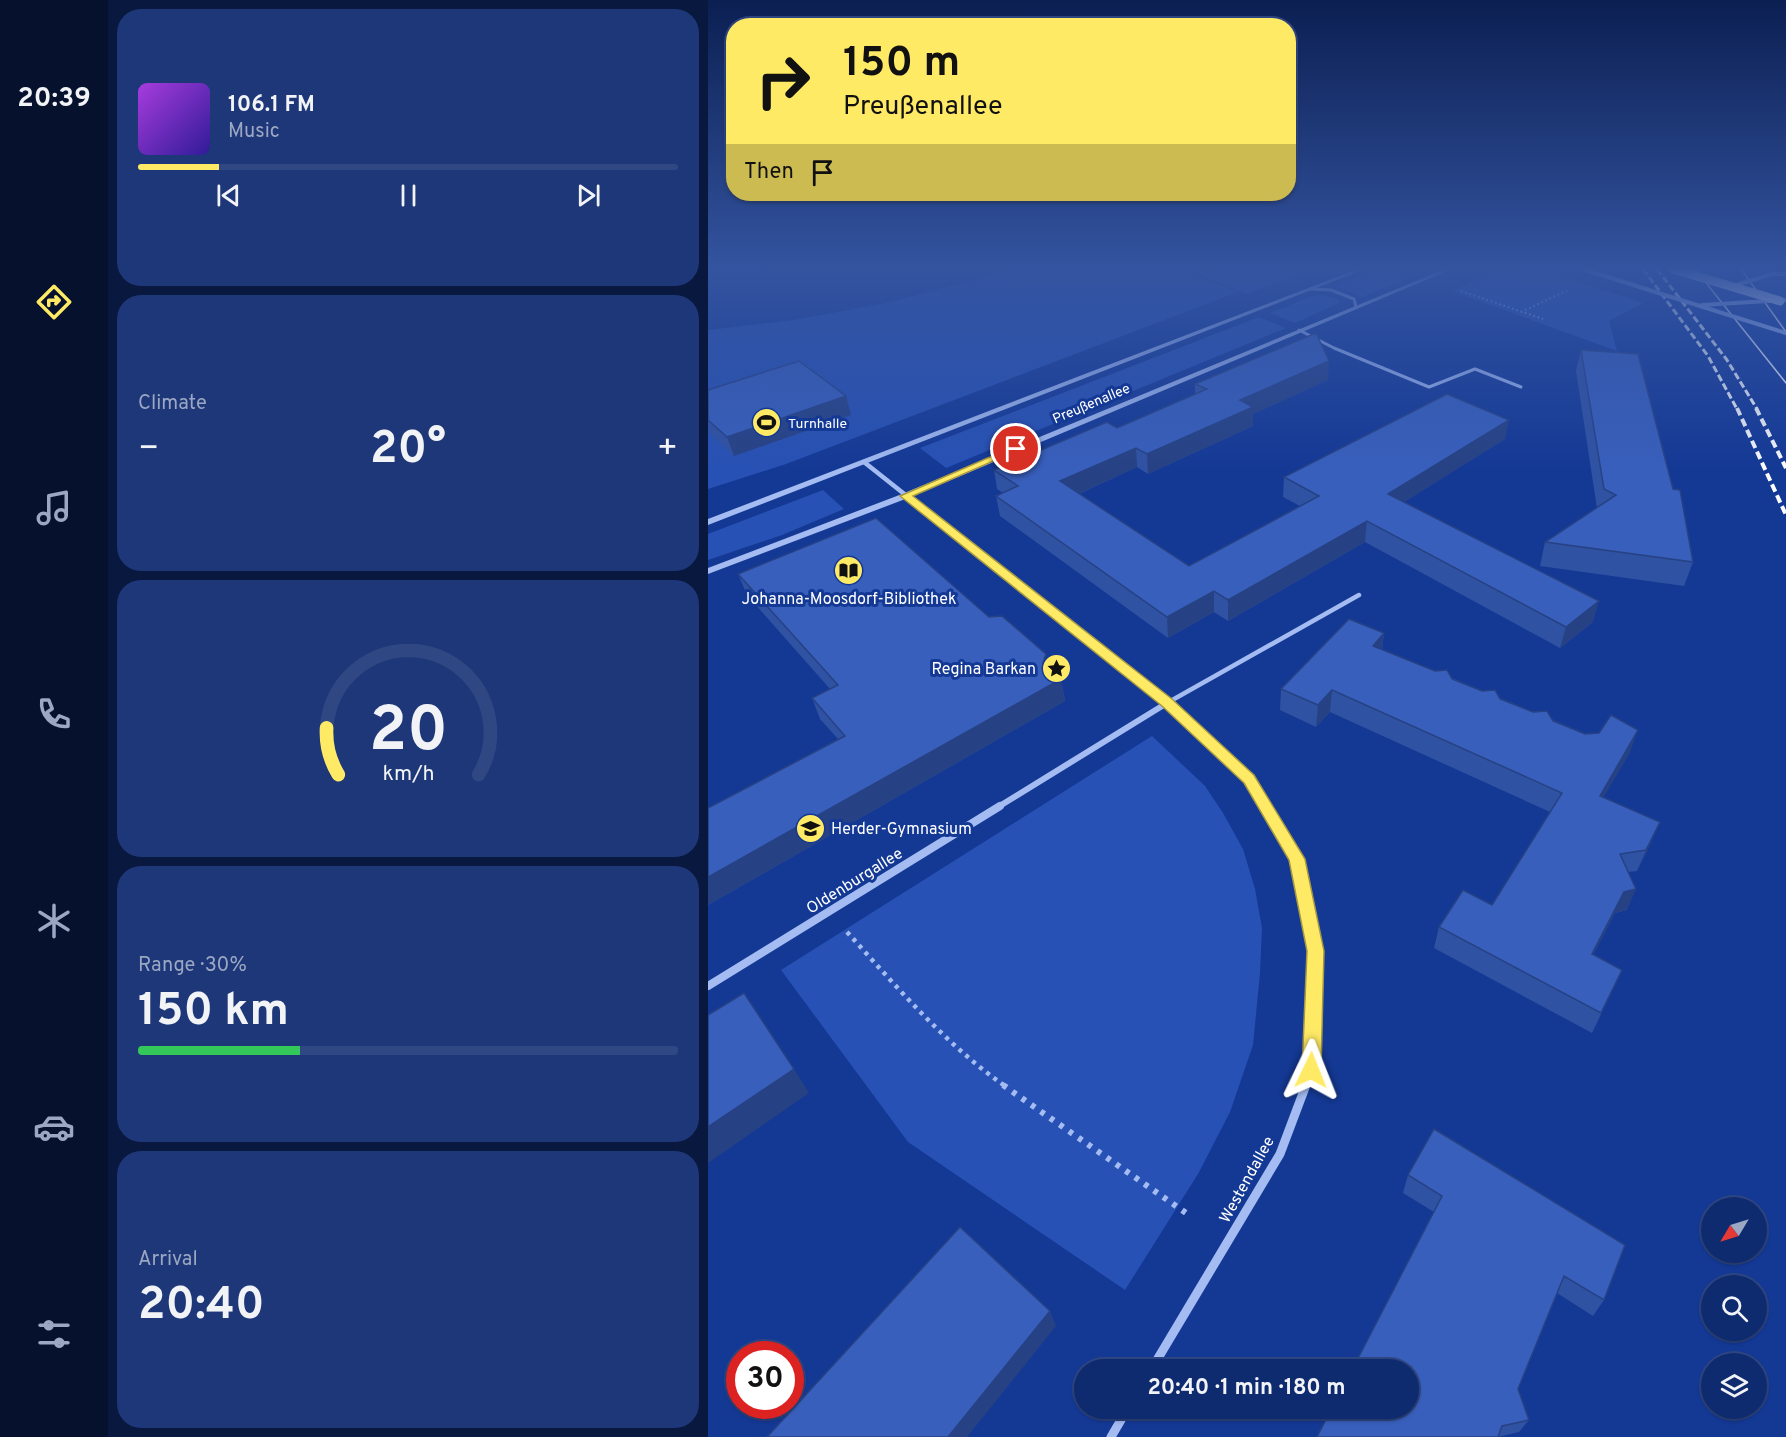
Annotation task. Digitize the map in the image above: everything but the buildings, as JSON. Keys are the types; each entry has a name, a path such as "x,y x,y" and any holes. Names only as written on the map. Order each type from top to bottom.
{"street":[{"name":"Preußenallee","path":"708,522 1189,336"},
{"name":"Preußenallee","path":"708,571 905,496 1285,336"},
{"name":"Westendallee","path":"864,462 1167,703 1249,779 1297,859 1315,951 1311,1070 1280,1154 1158,1359"},
{"name":"Oldenburgallee","path":"708,986 1167,703"},
{"path":"1111,1437 1122,1419"}],"lane":[{"path":"1311,336 1429,387 1475,369 1521,387"},
{"path":"1167,703 1359,595"}],"path":[{"path":"843,927 915,1006 977,1067 1186,1213"}],"shaded area":[{"path":"708,336 1122,336 786,464 708,489"},
{"path":"1210,336 1266,336 946,468 920,448"},
{"path":"1576,336 1613,336 1617,351"},
{"path":"823,490 844,509 782,535 708,560 708,534"},
{"path":"1152,736 1205,786 1243,849 1255,889 1262,928 1260,973 1253,1045 1230,1112 1198,1174 1125,1290 908,1142 781,970"}],"tram line":[{"path":"1749,336 1786,383"}],"railway":[{"path":"1693,336 1708,356 1737,409"},
{"path":"1709,336 1727,360 1757,409"},
{"path":"1737,408 1786,515"},
{"path":"1756,408 1786,468"}],"place":[{"name":"Turnhalle","path":"767,423"},
{"name":"Johanna-Moosdorf-Bibliothek","path":"849,570"},
{"name":"Regina Barkan","path":"1057,668"},
{"name":"Herder-Gymnasium","path":"810,828"}],"route":[{"path":"1016,449 905,496 1167,703 1249,779 1297,859 1315,951 1311,1070"}]}
